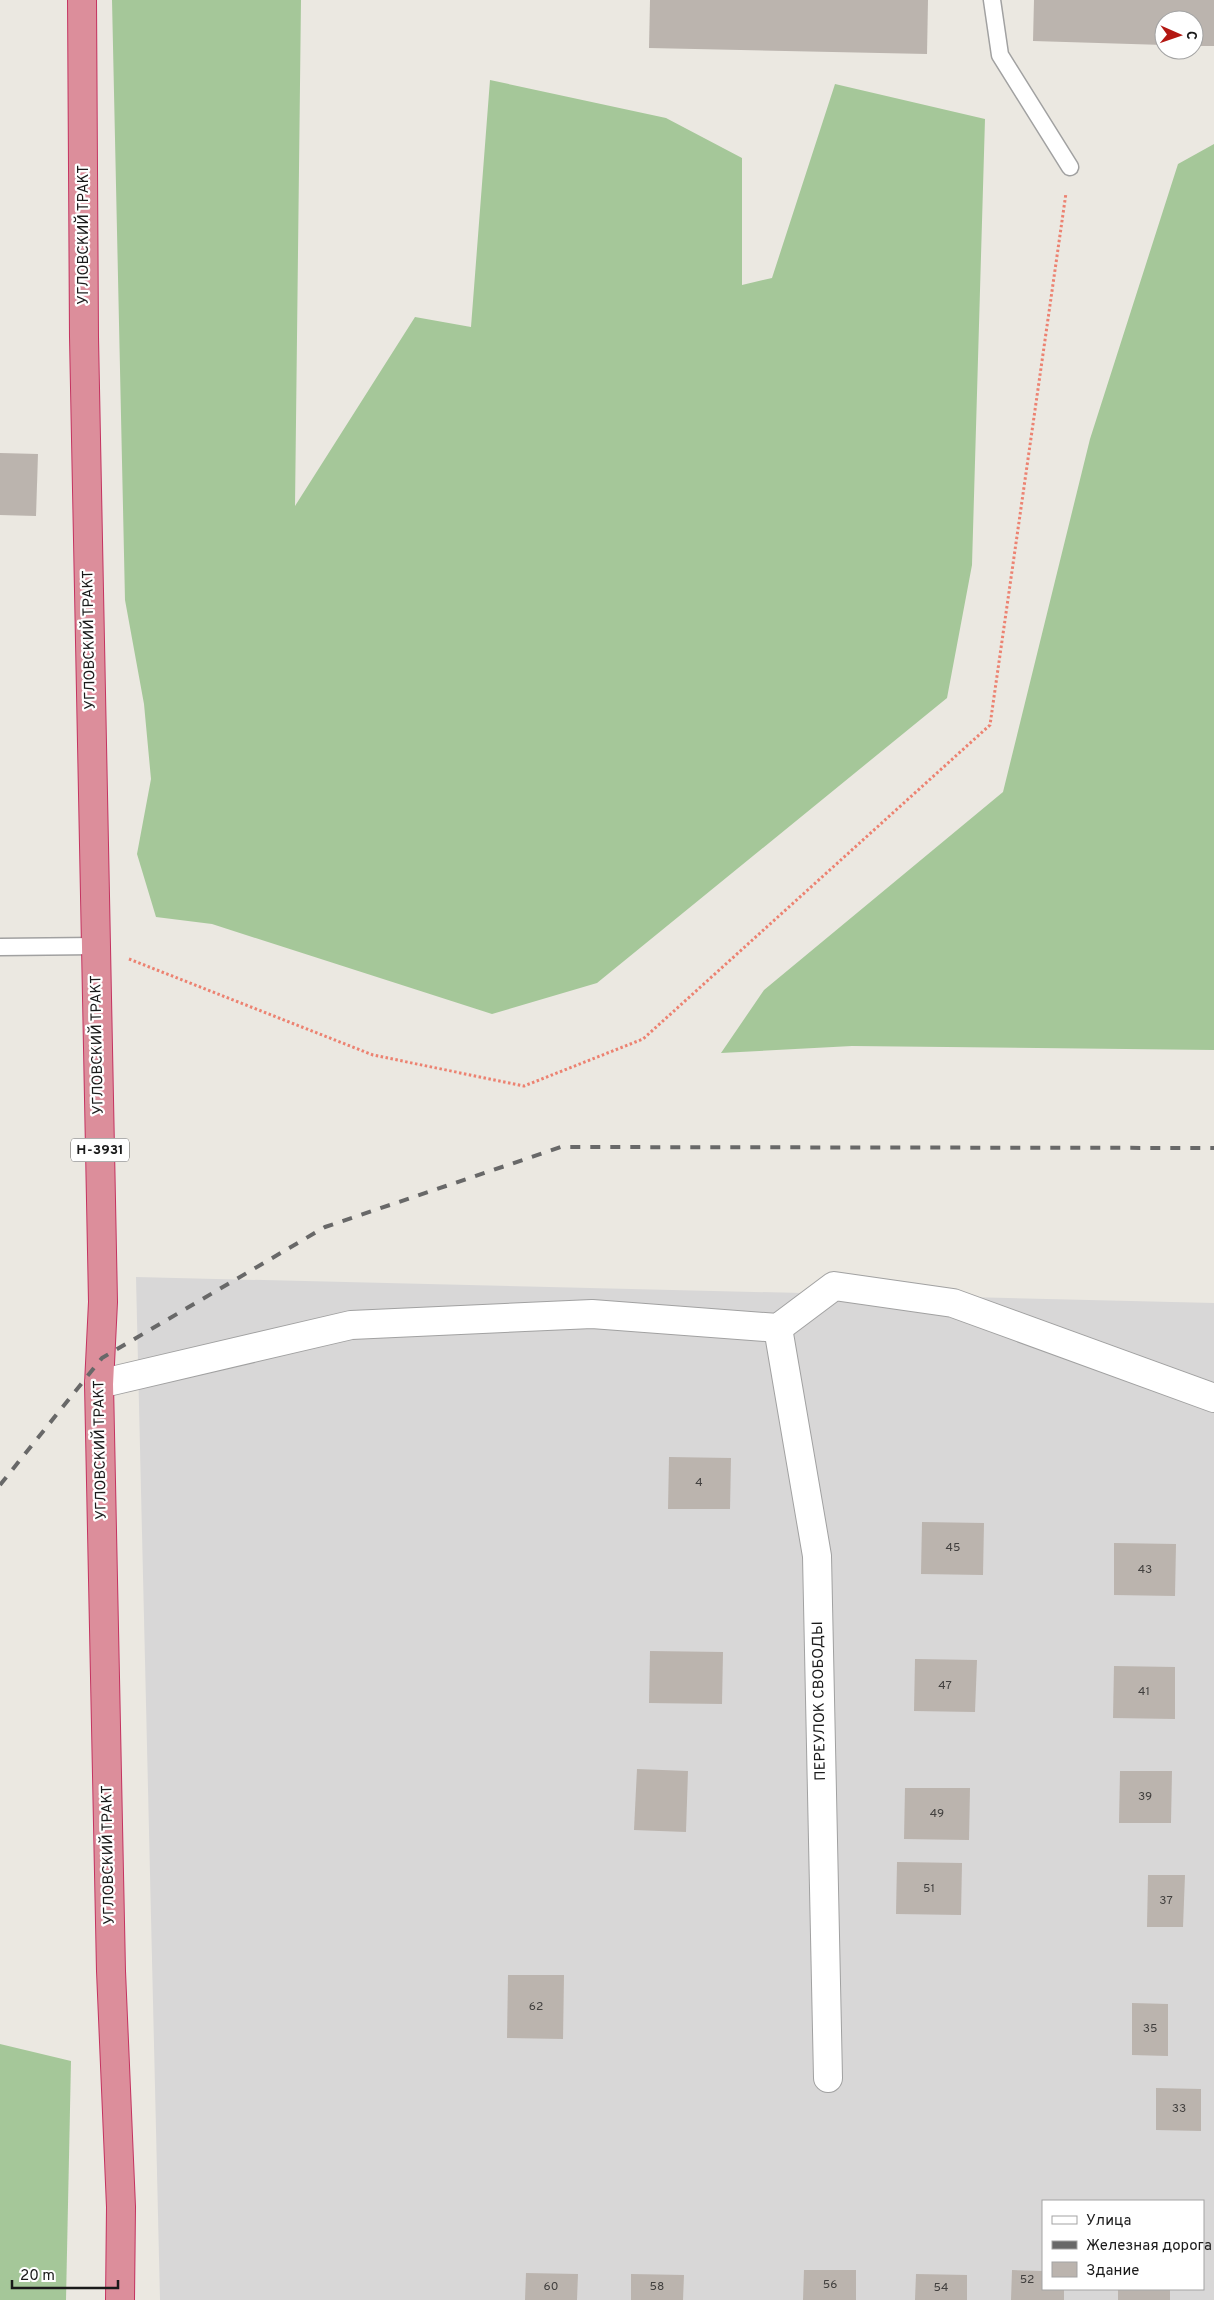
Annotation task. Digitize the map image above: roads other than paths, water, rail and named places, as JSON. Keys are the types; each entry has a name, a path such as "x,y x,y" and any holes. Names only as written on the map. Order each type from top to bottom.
{"highway":[{"name":"УГЛОВСКИЙ ТРАКТ","path":"82,0 85,347 103,1302 99,1384 111,1972 121,2208 120,2300"}],"street":[{"path":"99,1384 351,1325 592,1314 778,1328 834,1286 953,1303 1214,1398"},
{"name":"ПЕРЕУЛОК СВОБОДЫ","path":"778,1328 817,1556 828,2078"}],"lane":[{"path":"992,0 1000,55 1070,167"},
{"path":"0,947 96,946"}],"railway":[{"path":"0,1485 102,1358 325,1227 561,1147 1214,1148"}]}
